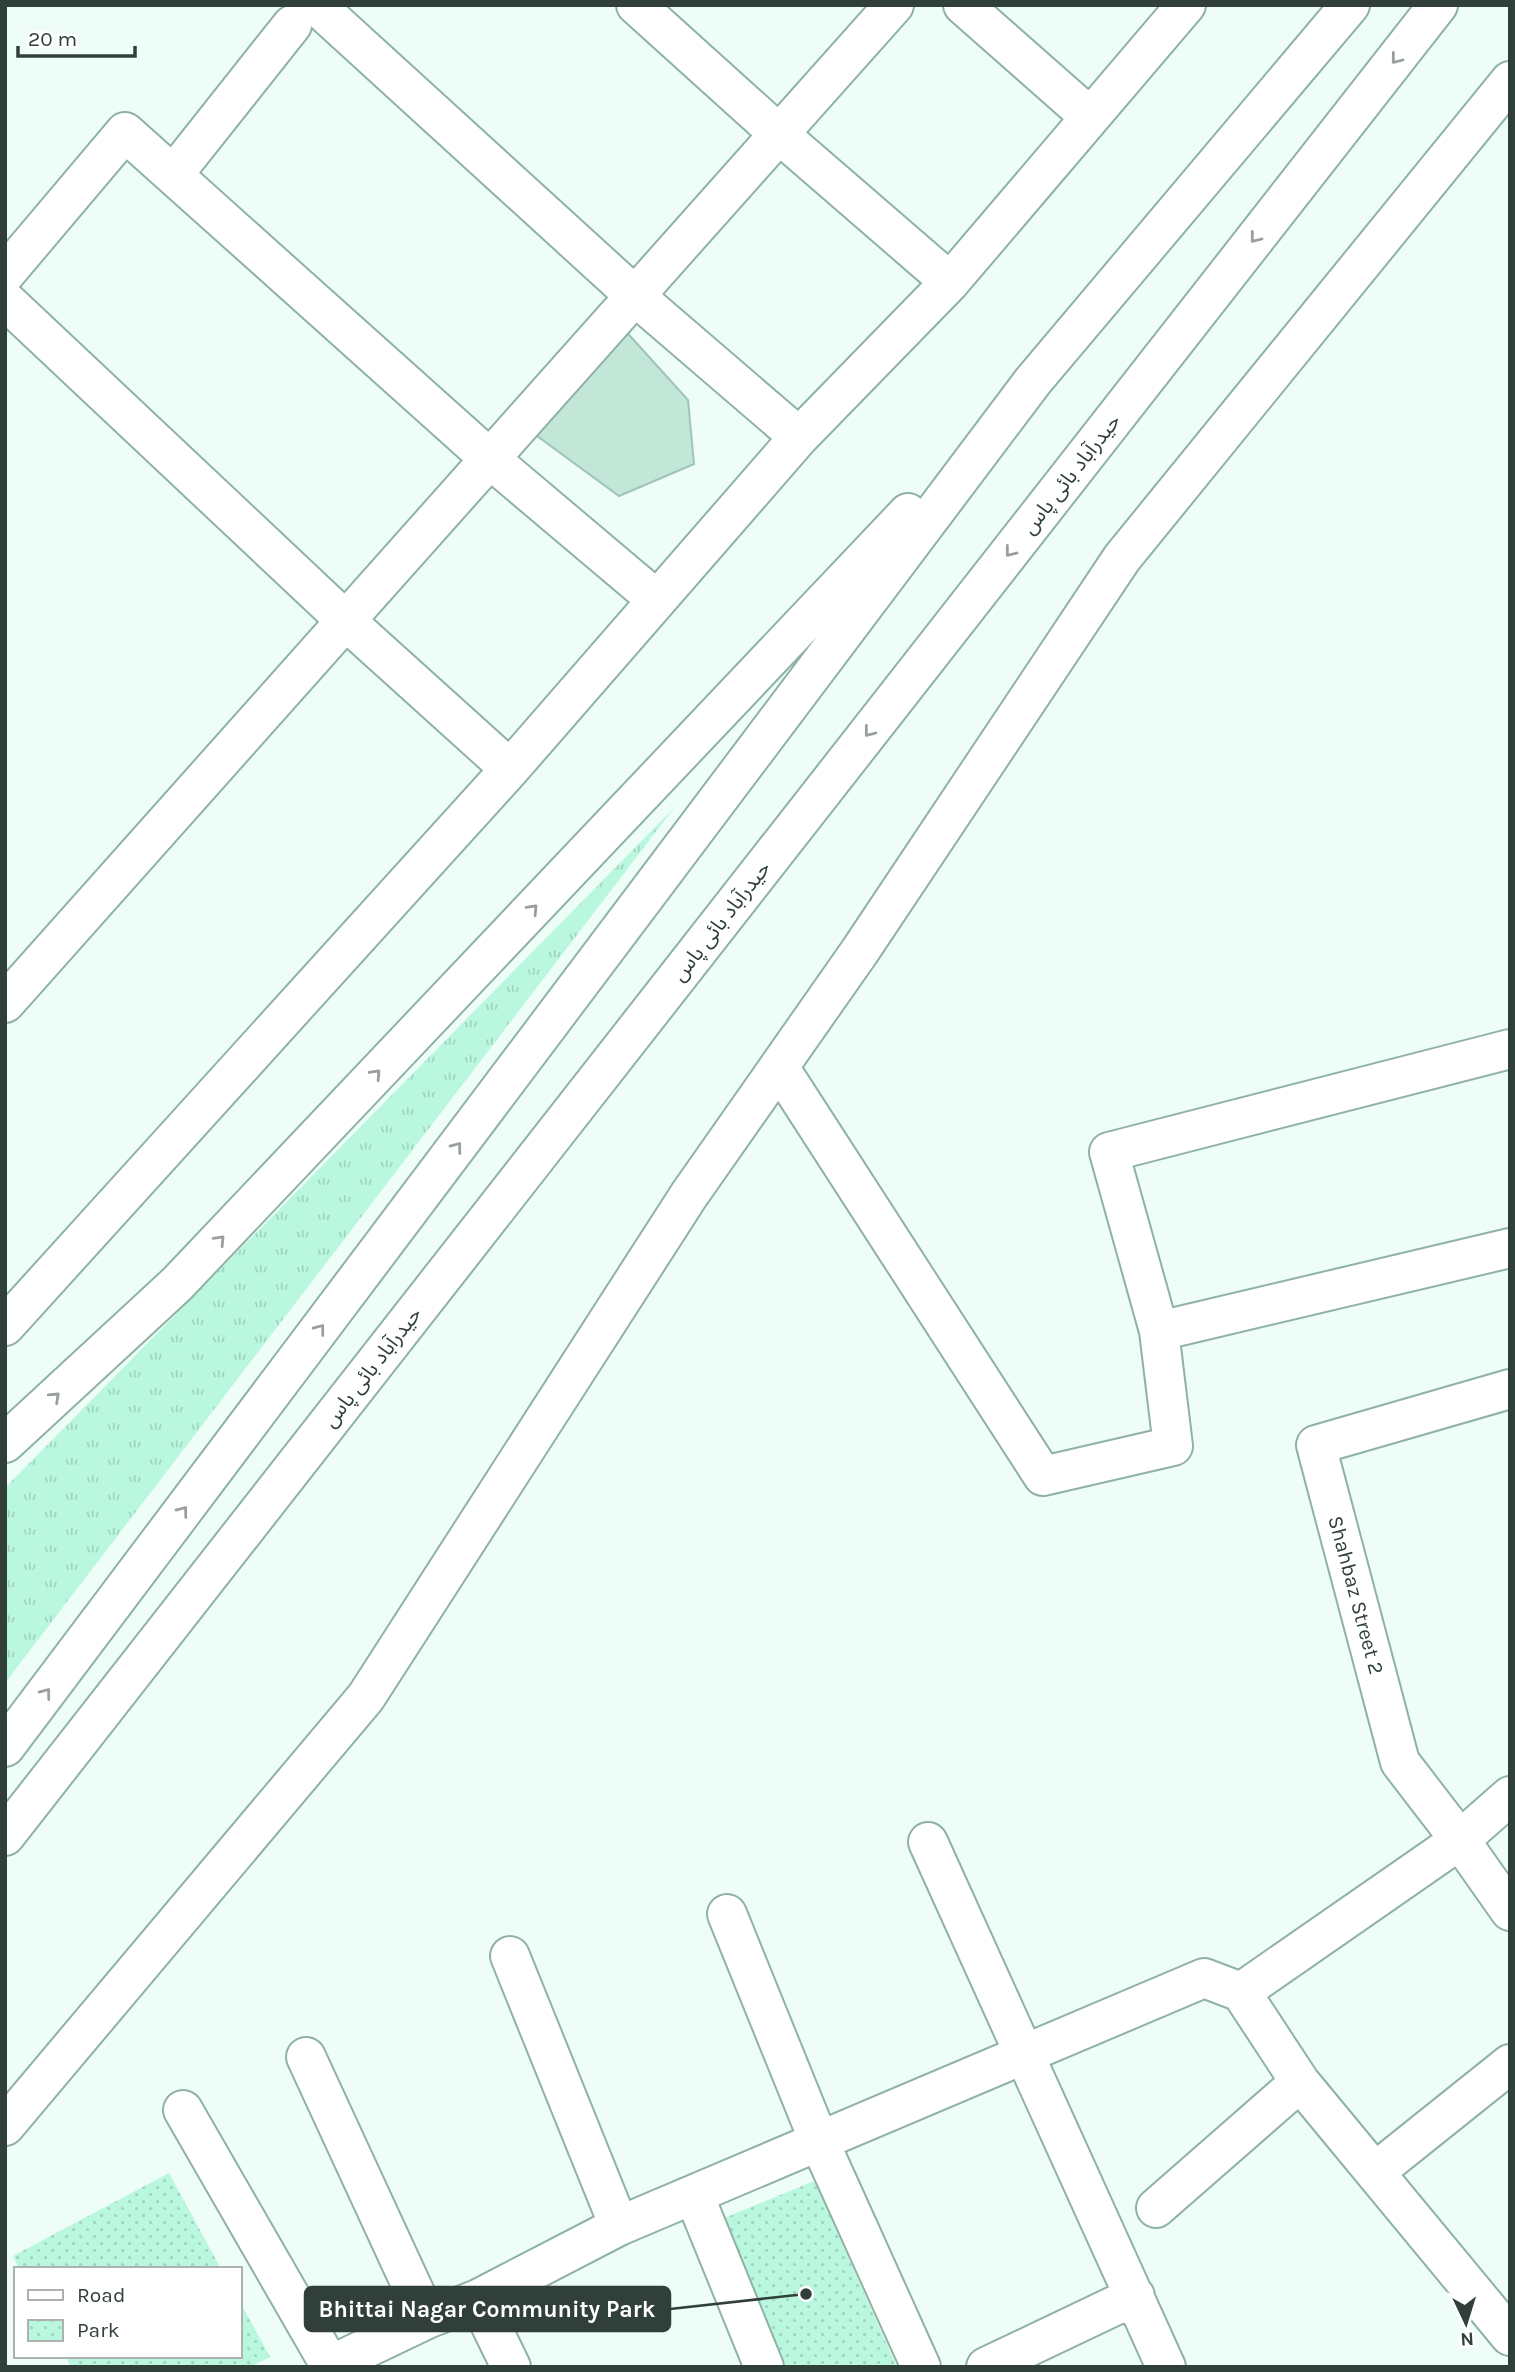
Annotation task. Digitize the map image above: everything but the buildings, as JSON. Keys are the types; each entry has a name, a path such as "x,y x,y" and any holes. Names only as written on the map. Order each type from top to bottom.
{"main road":[{"path":"636,5 779,134 950,282"},
{"path":"5,1003 894,5"},
{"path":"963,5 1090,117"},
{"path":"5,1326 510,769 800,437 950,282 1185,5"},
{"path":"5,1747 1033,381 1350,5"},
{"name":"حیدرآباد بائی پاس","path":"5,1836 1438,5"},
{"path":"173,175 304,15 800,437"},
{"path":"5,2126 366,1697 689,1195 860,951 1122,558 1510,81"},
{"path":"5,274 125,132 490,459 657,600"},
{"path":"5,300 346,621 510,769"},
{"path":"5,1443 177,1284 1033,381"},
{"path":"779,1067 1044,1476 1173,1446 1159,1331 1109,1152 1510,1049"},
{"path":"1159,1331 1510,1248"},
{"name":"Shahbaz Street 2","path":"1510,1390 1316,1445 1400,1762 1510,1911"},
{"path":"1241,1992 1460,1840 1510,1796"},
{"path":"928,1842 1166,2367"},
{"path":"727,1913 819,2141 921,2367"},
{"path":"510,1956 619,2226"},
{"path":"183,2110 329,2366 427,2319 478,2299 619,2226 1205,1978 1241,1992 1300,2082 1510,2336"},
{"path":"306,2057 427,2319"},
{"path":"1375,2172 1510,2064"},
{"path":"1156,2208 1300,2082"},
{"path":"694,2195 764,2367"},
{"path":"986,2367 1135,2296"},
{"path":"478,2299 511,2367"}],"green space":[{"path":"674,808 5,1683 5,1488"},
{"path":"169,2173 220,2267 18,2267 13,2256"},
{"path":"814,2181 897,2367 777,2367 717,2221"},
{"path":"242,2306 270,2357 250,2367 71,2367 66,2358 242,2358"}],"place":[{"name":"Bhittai Nagar Community Park","path":"806,2294"}]}
